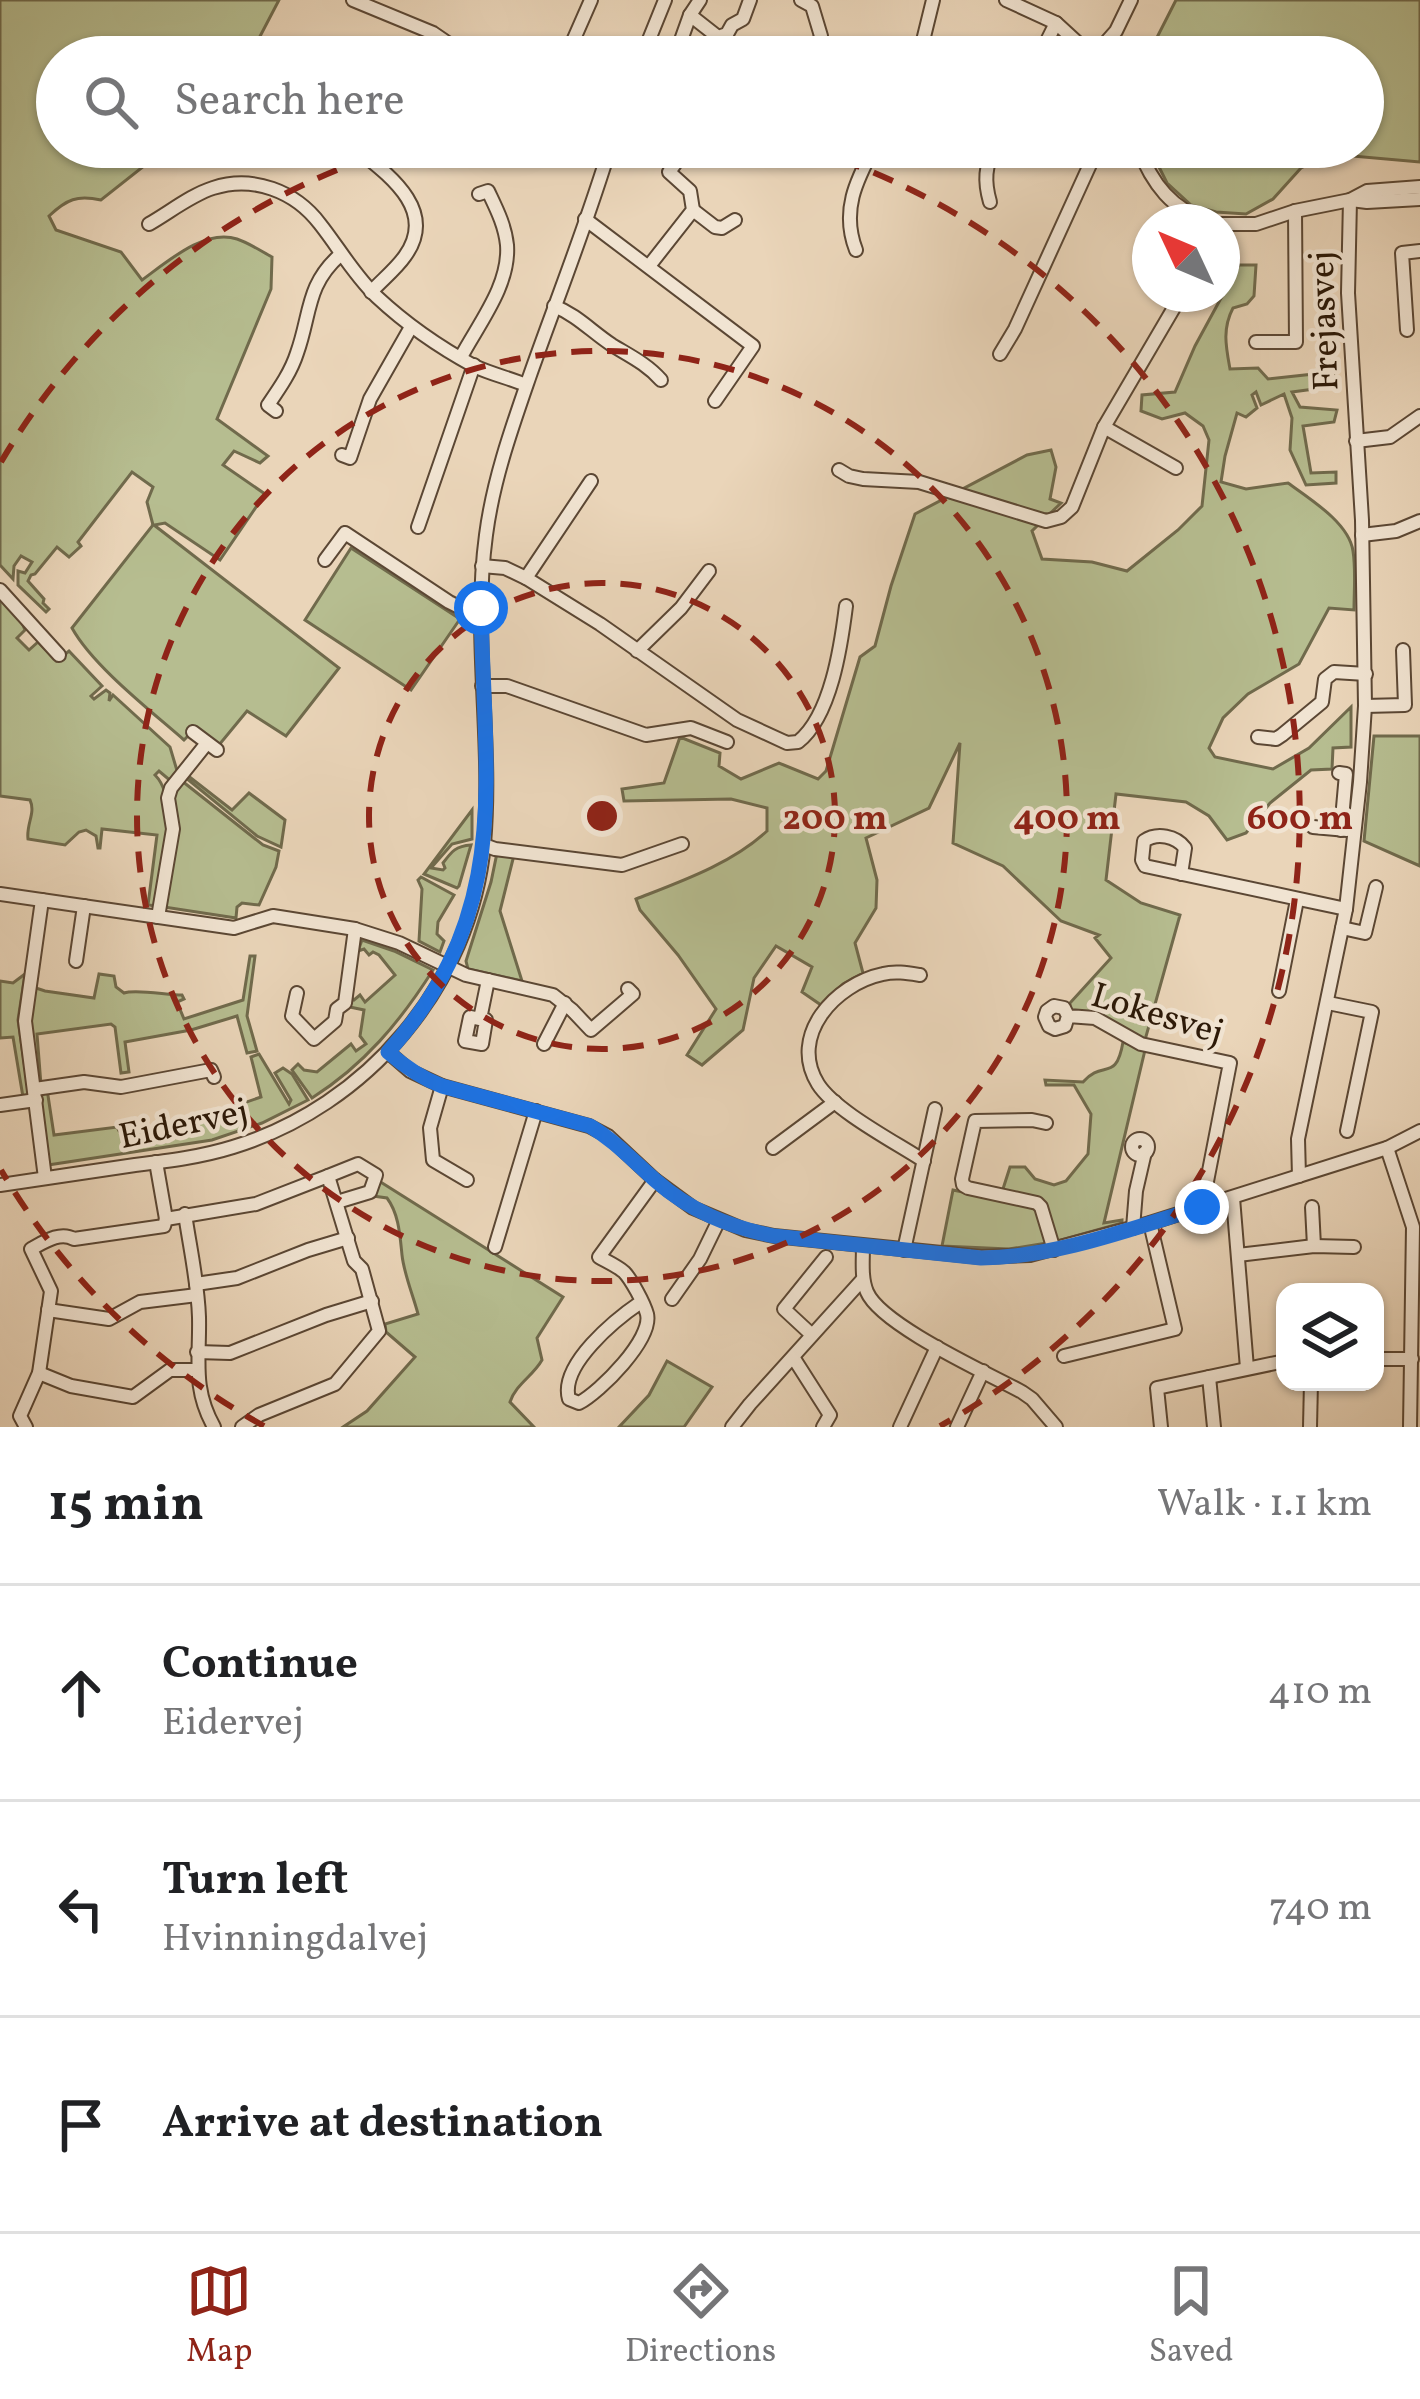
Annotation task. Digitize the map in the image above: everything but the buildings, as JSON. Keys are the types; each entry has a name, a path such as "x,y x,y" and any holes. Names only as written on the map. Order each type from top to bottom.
{"street":[{"path":"352,0 437,36"},
{"path":"575,36 591,0"},
{"path":"651,36 665,0"},
{"path":"682,36 700,0"},
{"path":"721,36 743,19 750,0"},
{"path":"801,0 812,6 821,36"},
{"path":"924,36 933,0"},
{"path":"1006,0 1056,23 1070,36"},
{"path":"1112,36 1131,0"},
{"path":"690,15 717,36"},
{"path":"1050,36 1056,23"},
{"path":"371,292 404,258 412,244 415,217 402,188 379,168"},
{"name":"Eidervej","path":"0,1185 230,1148 284,1128 348,1089 388,1052 418,1016 448,967 471,909 484,845 481,608 486,530 498,470 603,168"},
{"path":"672,168 669,172 690,191 693,210 715,227 735,220"},
{"path":"856,250 850,236 850,203 863,168"},
{"path":"987,168 990,202"},
{"path":"1000,355 1089,168"},
{"path":"1148,168 1160,191 1177,204"},
{"path":"149,224 216,187 262,185 301,203 371,292 411,326 460,358 526,385"},
{"path":"1240,224 1350,200 1367,191 1420,187"},
{"path":"460,358 499,288 506,265 503,224 488,190 479,194"},
{"path":"1350,200 1420,199"},
{"name":"Frejasvej","path":"1348,831 1366,674 1348,293 1350,200"},
{"path":"649,266 693,210"},
{"path":"1256,342 1296,342 1295,211"},
{"path":"586,219 753,346 715,401"},
{"path":"1407,330 1402,253 1420,251"},
{"path":"276,411 268,405 297,355 313,291 340,255"},
{"path":"554,306 629,353 661,380"},
{"path":"839,470 863,479 919,482 1046,521 1061,517 1072,507 1104,428 1172,312"},
{"path":"342,455 350,458 370,399 411,326"},
{"path":"418,527 474,365"},
{"name":"Frejasvej","path":"1356,441 1390,437 1420,416"},
{"path":"1104,428 1176,468"},
{"path":"526,578 591,481"},
{"path":"1362,535 1396,531 1420,521"},
{"path":"326,560 345,532 449,602 461,608 481,608"},
{"path":"482,566 505,568 526,578 737,720 787,743 798,742 816,723 830,686 846,606"},
{"path":"637,651 681,608 709,571"},
{"path":"0,590 35,639 59,655"},
{"path":"1365,706 1406,705 1403,650"},
{"path":"1258,737 1276,739 1322,702 1325,679 1334,672 1366,674"},
{"path":"482,686 507,686 646,734 692,728 727,742"},
{"path":"158,917 173,830 171,788 212,746 193,732"},
{"path":"1282,735 1284,752"},
{"name":"Frejasvej","path":"1299,1176 1298,1139 1346,909 1346,774 1339,773"},
{"path":"1313,827 1348,831"},
{"path":"484,845 622,865 682,844"},
{"path":"1181,874 1346,909"},
{"path":"1366,933 1376,887"},
{"path":"0,893 234,928 273,916 355,929 399,943 466,975 542,991 565,1003 591,1030 633,994 628,988"},
{"path":"42,900 25,1021 45,1178"},
{"path":"1279,991 1297,900"},
{"path":"76,962 85,906"},
{"path":"1342,928 1380,938"},
{"path":"297,992 292,1016 314,1039 335,1021 337,1009 345,1004 355,929"},
{"path":"920,975 899,972 846,989 822,1012 813,1030 809,1063 816,1081 835,1102 924,1161"},
{"path":"480,1019 488,980"},
{"path":"544,1044 565,1003"},
{"path":"1328,1003 1372,1012 1347,1130"},
{"name":"Lokesvej","path":"1068,1016 1095,1018 1142,1044 1230,1063 1202,1207"},
{"path":"388,1052 410,1071 442,1086 590,1126 693,1208 718,1220 774,1236 981,1258 1030,1256 1150,1223 1387,1148 1420,1131"},
{"path":"0,1106 84,1082 121,1087 212,1070 214,1078"},
{"path":"442,1086 430,1128 434,1160 467,1180"},
{"path":"773,1148 835,1102"},
{"path":"904,1250 935,1109"},
{"path":"495,1247 536,1112"},
{"path":"1046,1123 975,1121 962,1179 968,1188 1036,1203 1054,1250"},
{"path":"1387,1148 1413,1227 1410,1427"},
{"path":"1132,1228 1145,1152"},
{"path":"26,1427 20,1417 39,1373 51,1292 31,1249 67,1235 74,1239 164,1226 156,1162"},
{"path":"166,1219 256,1204 358,1164 376,1175 370,1192 337,1202"},
{"path":"242,1427 259,1415 335,1384 379,1331 328,1176"},
{"path":"640,1302 607,1327 586,1352 566,1390 569,1399 579,1403 590,1397 627,1358 646,1325 647,1315 626,1273 599,1257 655,1180"},
{"path":"1233,1198 1247,1368"},
{"path":"1312,1208 1314,1246"},
{"path":"185,1214 197,1290 197,1370 214,1427"},
{"path":"672,1299 700,1259 718,1220"},
{"path":"1064,1356 1175,1329 1150,1223"},
{"path":"48,1310 109,1319 140,1302 237,1278 348,1238"},
{"path":"863,1246 863,1279 885,1315 1022,1392 1056,1427"},
{"path":"1238,1255 1314,1246 1354,1247"},
{"path":"812,1335 784,1309 826,1257"},
{"path":"732,1427 863,1279"},
{"path":"197,1352 230,1353 372,1301"},
{"path":"900,1427 937,1347"},
{"path":"793,1357 830,1415 823,1427"},
{"path":"1384,1360 1412,1360"},
{"path":"1161,1427 1157,1388 1276,1363"},
{"path":"39,1373 71,1386 133,1397 170,1370 197,1370"},
{"path":"957,1427 983,1371"},
{"path":"1209,1377 1214,1427"},
{"path":"1310,1427 1311,1391"},
{"path":"1034,1427 1042,1410"}],"green space":[{"path":"0,0 279,0 260,36 36,36 36,168 141,168 101,200 73,200 49,216 56,230 121,252 142,280 212,238 237,239 272,257 271,289 217,419 268,456 260,463 234,451 223,465 265,494 220,560 165,523 154,525 339,668 286,736 247,711 219,745 196,728 184,740 108,672 72,628 153,525 147,502 153,487 132,472 78,542 81,546 69,557 57,547 31,575 28,581 44,599 46,612 18,585 18,571 25,573 32,562 21,556 13,579 0,565"},
{"path":"1176,0 1420,0 1420,162 1384,159 1384,36 1158,36"},
{"path":"1160,168 1301,168 1273,199 1246,214 1240,214 1240,204 1190,204 1167,183"},
{"path":"1240,265 1256,265 1254,296 1240,306"},
{"path":"1213,312 1232,312 1226,338 1230,369 1258,368 1268,379 1333,372 1337,386 1292,392 1300,407 1337,410 1334,422 1303,426 1311,473 1336,472 1336,483 1306,485 1290,450 1292,418 1284,394 1261,405 1256,392 1252,395 1257,408 1246,417 1237,413 1221,482 1246,489 1288,483 1344,531 1353,551 1355,573 1354,610 1329,608 1299,664 1248,694 1223,718 1209,748 1215,757 1273,769 1309,748 1351,707 1351,747 1333,748 1332,769 1311,770 1270,803 1246,833 1227,840 1209,816 1186,802 1116,794 1106,880 1141,903 1180,915 1145,1040 1070,1010 1070,1003 1111,958 1095,938 1099,935 1061,921 1003,866 953,843 960,743 929,808 866,838 877,880 876,908 855,943 863,973 821,1005 802,992 812,967 776,946 754,978 743,1030 702,1065 687,1055 716,1009 636,899 705,871 753,843 767,831 767,808 731,799 624,801 622,789 664,783 680,737 720,753 719,766 741,779 779,763 818,779 826,771 860,657 875,646 915,514 1027,455 1051,450 1056,467 1050,499 1061,503 1032,531 1042,559 1092,562 1127,571 1202,506 1209,440 1203,426 1185,413 1162,419 1141,411 1142,395 1175,392"},
{"path":"351,548 460,619 411,690 305,620"},
{"path":"0,595 19,616 25,630 17,638 29,650 38,642 57,661 69,651 102,686 91,696 94,699 106,690 109,701 113,695 170,747 178,774 172,782 159,771 155,775 163,787 168,819 157,906 148,905 157,835 102,829 100,848 96,836 86,830 65,845 28,839 30,800 0,796"},
{"path":"1374,736 1420,736 1420,866 1364,841"},
{"path":"187,775 232,810 249,793 285,820 281,847 257,836"},
{"path":"182,781 263,845 279,851 259,905 242,903 236,918 164,907 171,801"},
{"path":"472,810 472,839 452,844 431,868 443,870 452,852 471,845 459,886 424,874"},
{"path":"497,853 514,855 500,911 522,981 468,969 466,961"},
{"path":"421,877 454,895 438,922 437,934 444,941 440,952 419,941"},
{"path":"362,940 433,970 380,1041 312,1098 292,1070 298,1064 317,1072 351,1044 356,1051 366,1044 360,1036 364,1010 345,1006 351,997 360,995 365,1002 395,975 379,955 358,951"},
{"path":"250,956 255,956 247,1016 257,1051 247,1053 237,1016 125,1042 129,1072 121,1073 111,1024 37,1034 41,1085 36,1083 28,1022 33,987 94,998 99,974 114,976 116,987 124,993 182,995 184,999 177,1002 184,1019 243,1000"},
{"path":"25,974 18,1020 29,1096 23,1097 13,1037 0,1038 0,981 13,983"},
{"path":"1123,1042 1145,1050 1104,1223 1122,1223 1054,1242 1042,1205 1002,1192 1010,1167 1025,1167 1035,1179 1054,1185 1066,1181 1088,1154 1091,1114 1074,1085 1046,1085 1045,1080 1083,1082 1113,1067"},
{"path":"259,1054 289,1104 275,1073 283,1068 308,1100 212,1140 48,1165 39,1092 47,1089 54,1135 189,1122 261,1097 251,1057"},
{"path":"379,1181 563,1297 537,1338 542,1360 510,1402 534,1427 343,1427 367,1411 415,1357 386,1332 385,1324 418,1314 394,1211 387,1198 373,1196"},
{"path":"953,1190 1035,1207 1047,1243 1009,1249 942,1246"},
{"path":"667,1361 712,1387 684,1427 619,1427 649,1395"}],"route":[{"path":"481,608 486,805 481,869 448,967 418,1016 388,1052 396,1060 442,1086 590,1126 693,1208 745,1230 774,1236 981,1258 1030,1256 1202,1207"}]}
